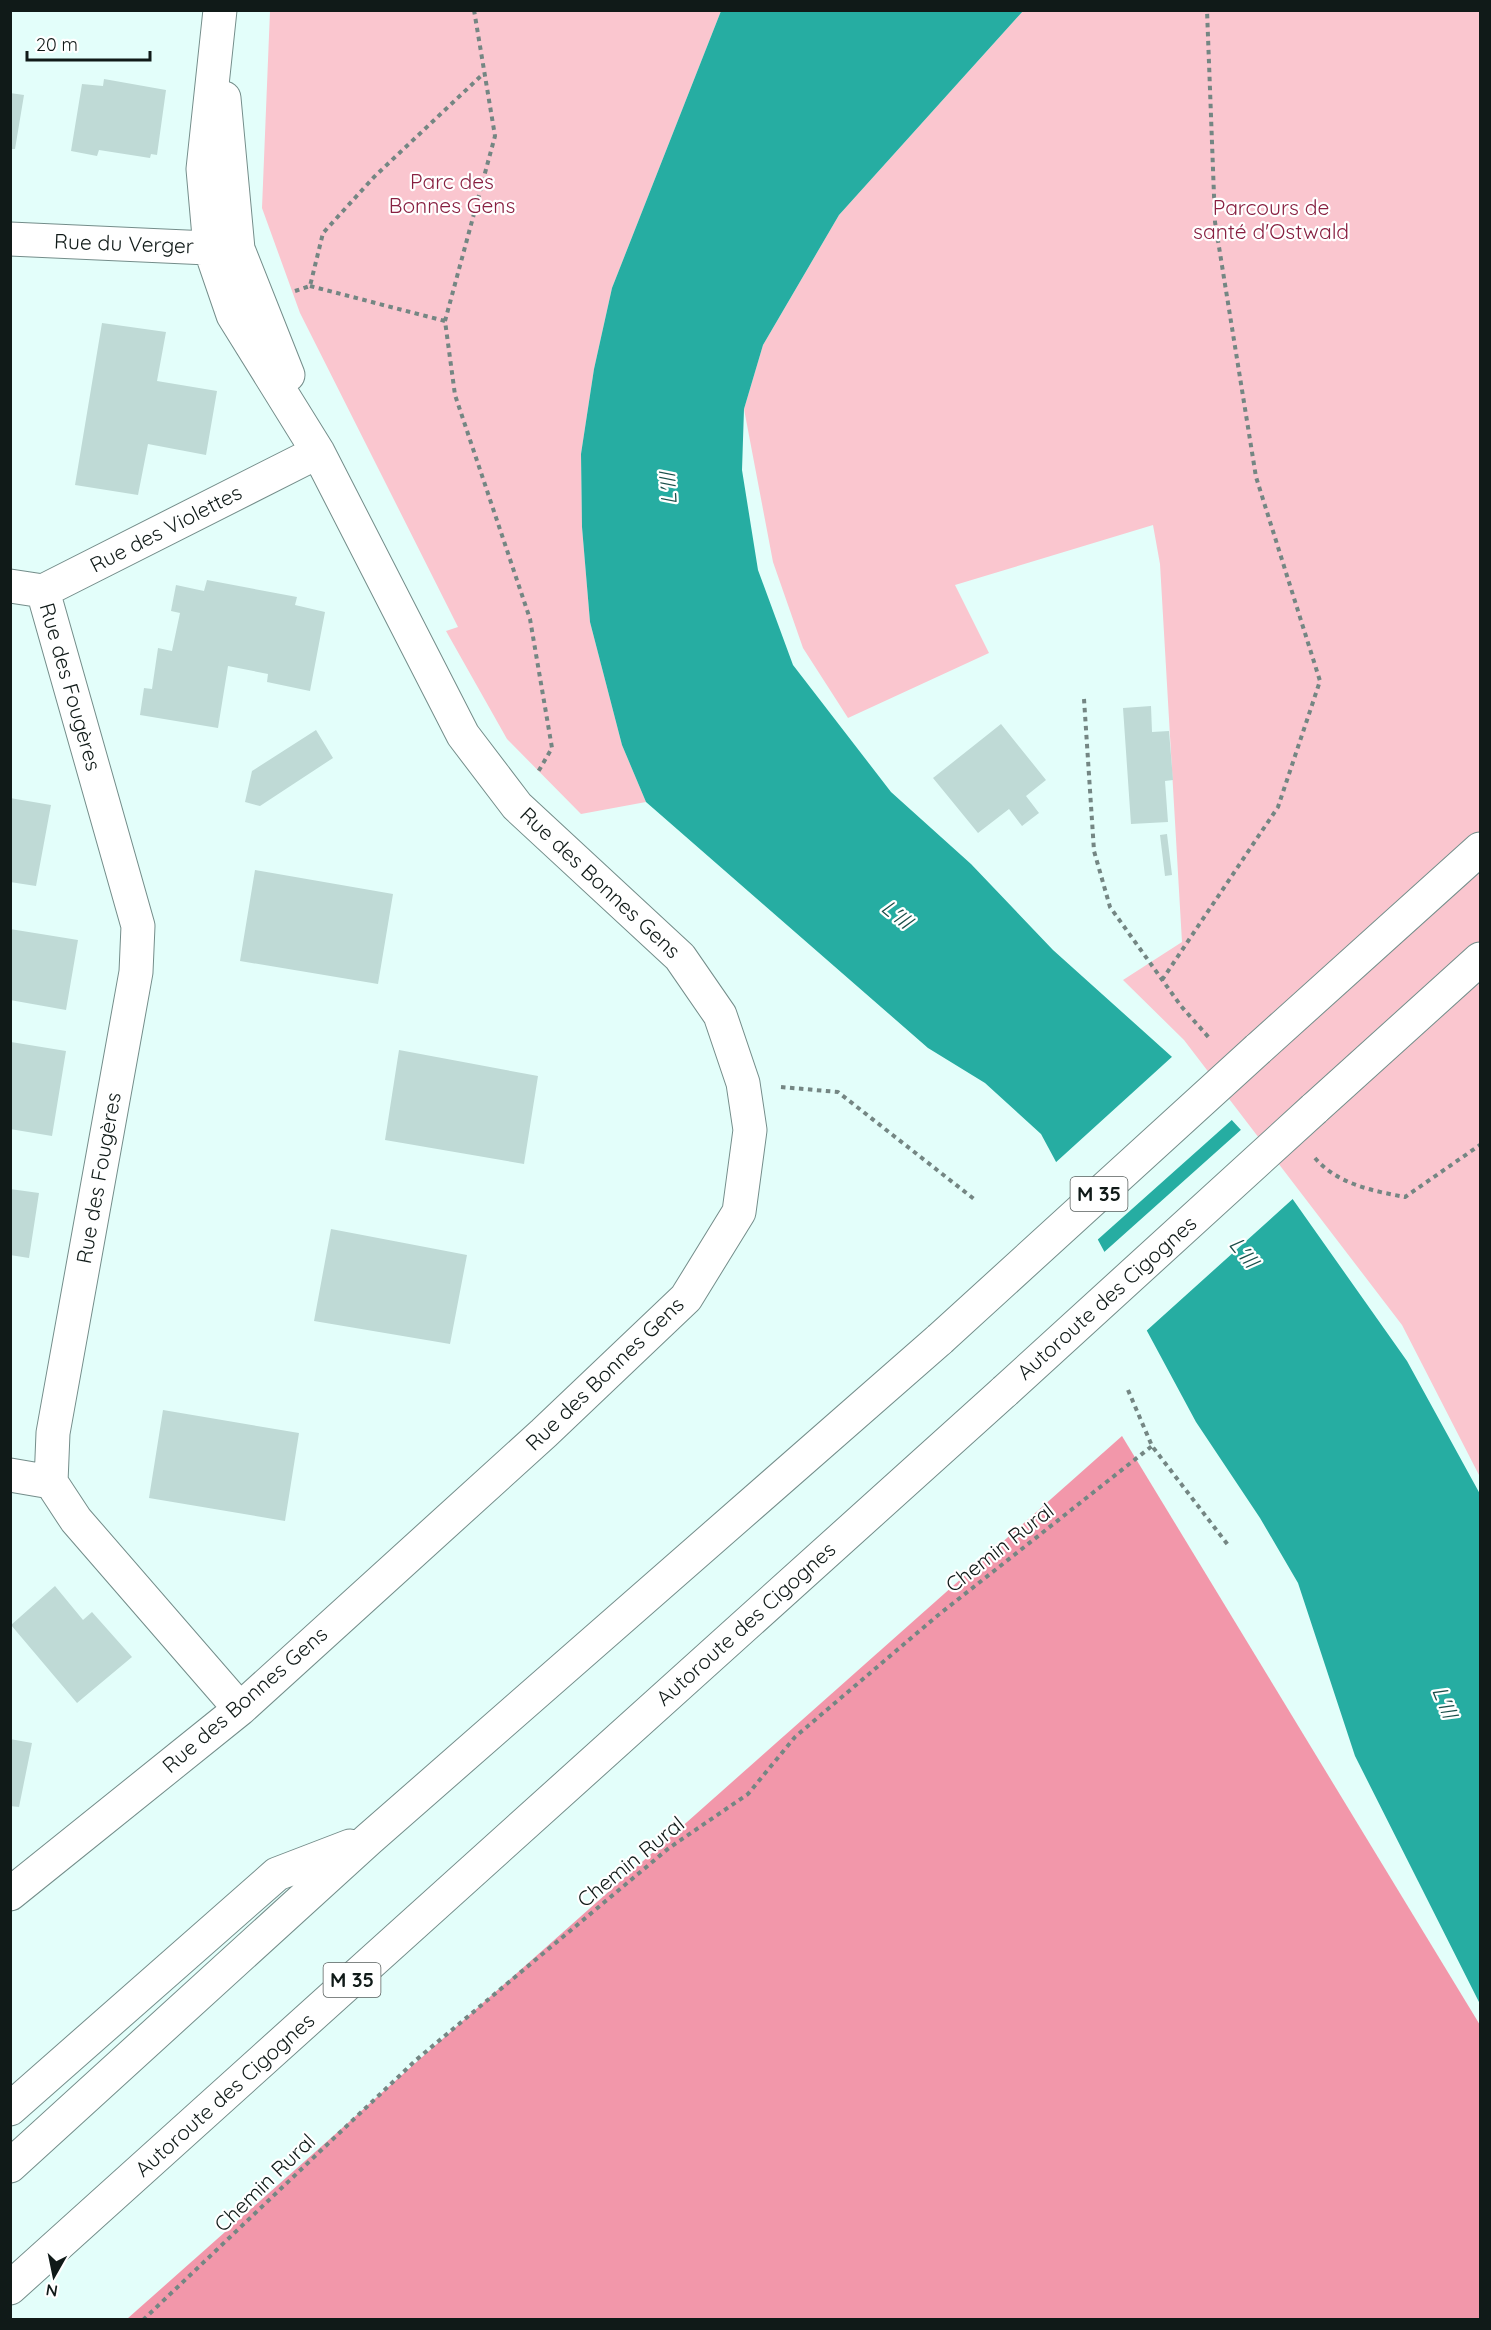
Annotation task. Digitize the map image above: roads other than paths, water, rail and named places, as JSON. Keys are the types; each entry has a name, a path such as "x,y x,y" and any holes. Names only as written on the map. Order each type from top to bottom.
{"main road":[{"name":"Rue des Bonnes Gens","path":"10,1893 240,1709 544,1433 686,1298 739,1212 750,1130 743,1083 720,1015 680,957 517,806 463,735 318,452 233,315 224,249 232,168 219,26"},
{"name":"Rue du Verger","path":"10,239 224,249"},
{"name":"Rue des Bonnes Gens","path":"224,249 259,302 318,452"},
{"name":"Rue des Violettes","path":"43,591 318,452"},
{"path":"10,586 43,591"},
{"name":"Rue des Fougères","path":"43,591 138,926 136,972 53,1433 51,1482"},
{"name":"M 35","path":"10,2166 369,1839 940,1339 1480,849"},
{"name":"Autoroute des Cigognes","path":"10,2288 1005,1391 1480,959"},
{"path":"10,1475 51,1482 76,1520 240,1709"},
{"path":"10,2109 277,1874 369,1839"}],"water":[{"name":"L'Ill","path":"721,11 1023,11 839,215 763,345 744,409 742,470 758,570 793,665 891,792 971,864 1053,950 1181,1065 1253,1143 1407,1361 1480,1494 1480,2004 1355,1756 1298,1583 1260,1518 1196,1422 1041,1134 985,1083 928,1048 646,802 622,745 590,622 582,527 581,454 594,369 612,288"}],"park label":[{"name":"Parc des Bonnes Gens","path":"452,194"},
{"name":"Parcours de santé d'Ostwald","path":"1271,220"}]}
